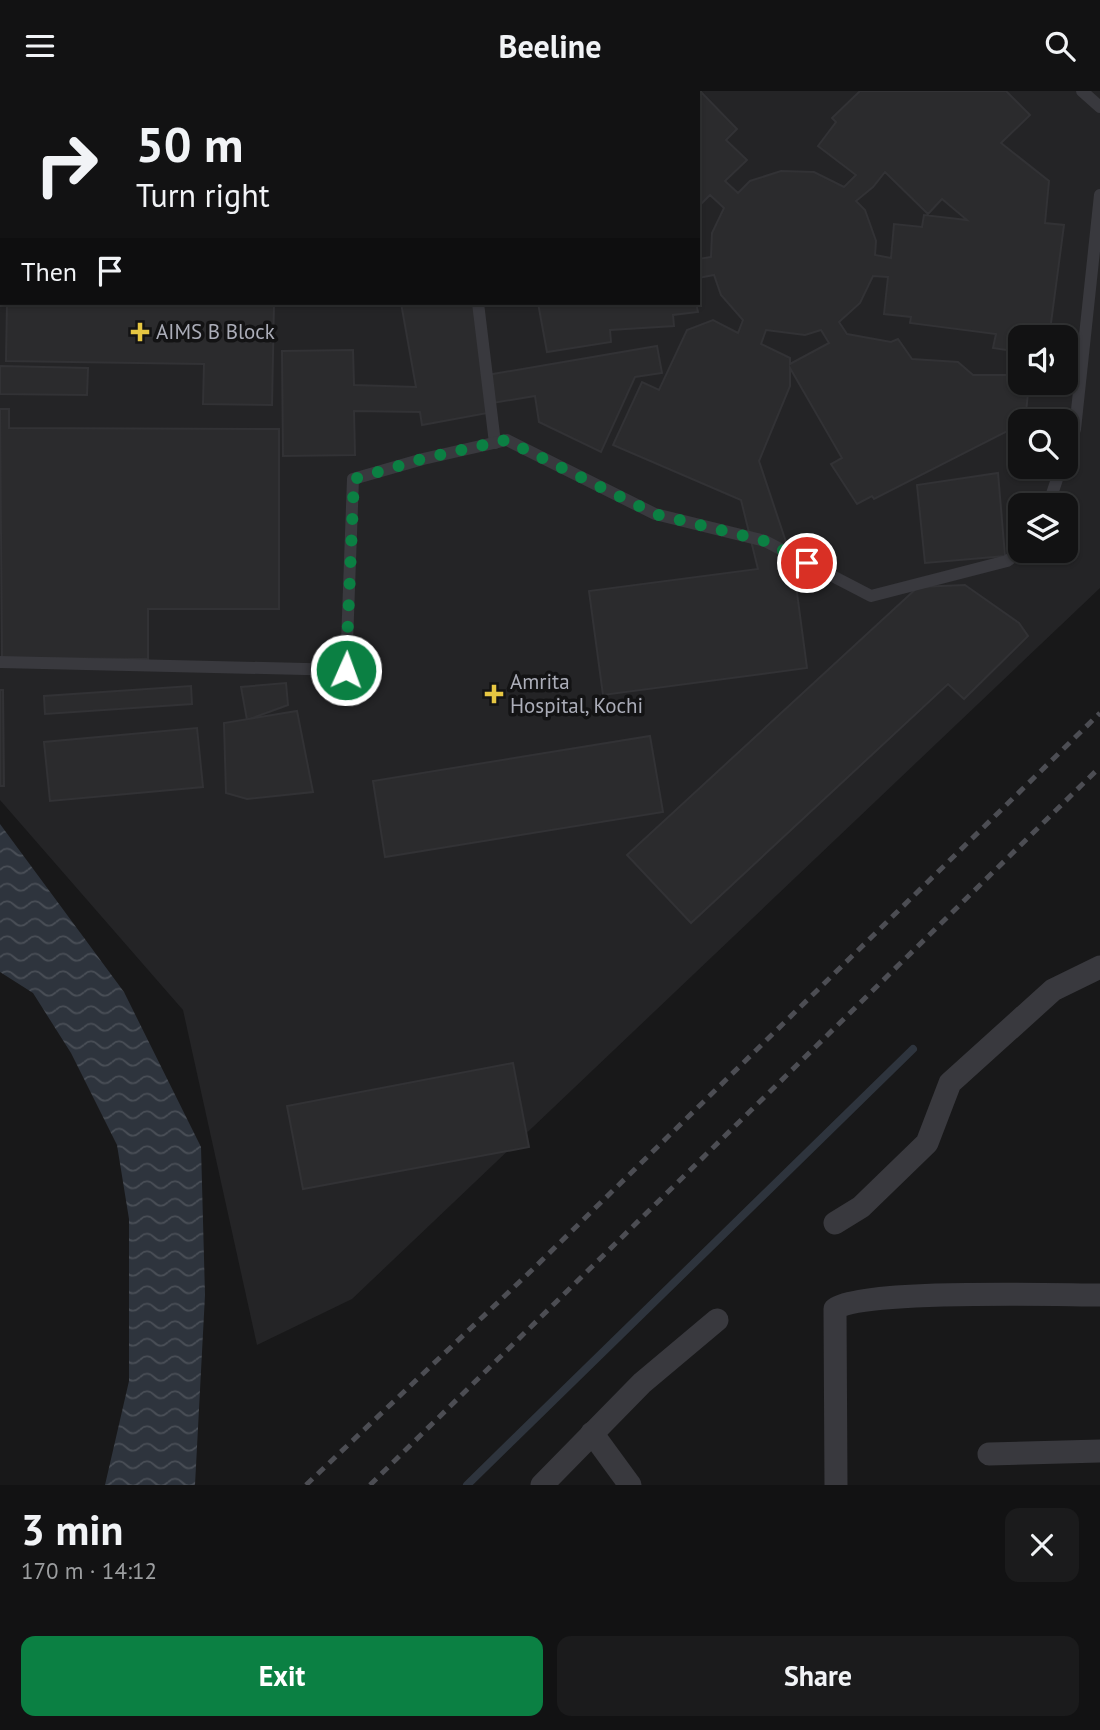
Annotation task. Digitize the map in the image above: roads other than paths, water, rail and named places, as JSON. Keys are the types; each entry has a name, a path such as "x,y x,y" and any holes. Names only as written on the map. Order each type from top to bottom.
{"street":[{"path":"835,1223 861,1207 927,1143 950,1083 1053,990 1100,967"},
{"path":"836,1485 835,1309 845,1302 888,1297 1100,1295"},
{"path":"542,1485 642,1383 717,1320"},
{"path":"592,1433 629,1485"},
{"path":"989,1454 1100,1451"}],"lane":[{"path":"1082,91 1100,107"},
{"path":"1077,409 1100,195"},
{"path":"478,305 495,443"},
{"path":"0,662 346,670 354,479 506,440 655,514 765,541 871,596 1008,560"}],"water":[{"path":"0,824 124,992 201,1147 205,1295 195,1485 105,1485 129,1381 129,1219 117,1145 71,1053 33,993 0,972"}],"waterway":[{"path":"467,1485 913,1049"}],"railway":[{"path":"306,1485 533,1269 1100,713"},
{"path":"370,1485 1100,767"}],"place":[{"name":"AIMS B Block","path":"140,332"},
{"name":"Amrita Hospital, Kochi","path":"494,694"}]}
